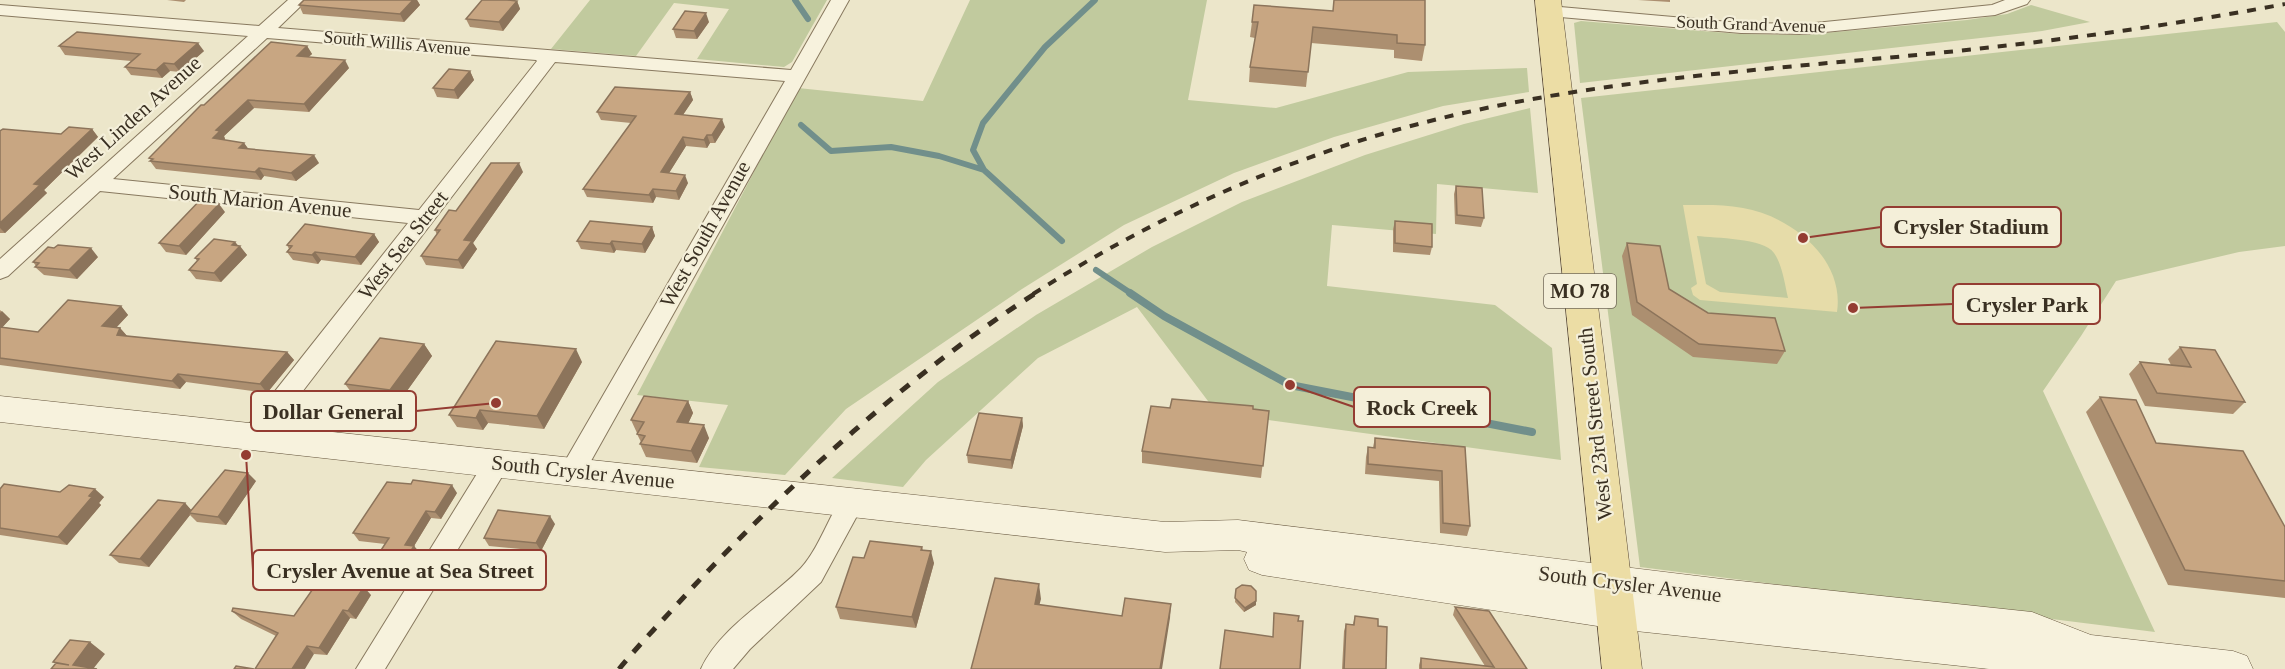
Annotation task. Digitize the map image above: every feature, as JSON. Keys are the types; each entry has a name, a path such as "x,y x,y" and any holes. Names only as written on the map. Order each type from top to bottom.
{"main road":[{"name":"West 23rd Street South","path":"1549,5 1622,669"},
{"name":"South Crysler Avenue","path":"0,409 573,470 1165,537 1236,555 1615,597 2043,657 2090,653 2233,669"}],"street":[{"name":"West Linden Avenue","path":"0,271 297,0"},
{"name":"West South Avenue","path":"573,470 794,76 840,0"},
{"name":"South Grand Avenue","path":"1549,5 1741,28 1813,29 1995,10 2022,0"},
{"name":"South Willis Avenue","path":"0,10 794,76"},
{"name":"West Sea Street","path":"254,436 546,61 541,55"},
{"name":"South Marion Avenue","path":"96,184 425,218"},
{"path":"370,669 497,463"},
{"path":"715,669 740,640 812,574 851,503"}],"green space":[{"path":"590,0 827,0 792,62 784,67 697,59 729,9 674,3 636,56 551,49"},
{"path":"970,0 1207,0 1188,100 1276,108 1408,72 1527,68 1529,92 1443,106 1334,137 1234,173 1124,225 1022,289 846,409 785,475 699,467 728,405 637,395 798,88 923,101"},
{"path":"2031,5 2090,22 2042,31 1580,83 1574,23 1581,21 1739,34 1803,35 1967,20 2007,14"},
{"path":"2277,22 2285,32 2285,246 2239,252 2116,281 2043,391 2155,632 1640,567 1581,98"},
{"path":"1530,108 1538,193 1437,184 1436,234 1332,225 1327,286 1495,305 1552,348 1561,460 1217,413 1137,307 1038,358 926,460 903,487 832,478 938,382 1036,315 1152,247 1242,202 1365,155 1464,124"}],"sand":[{"path":"1683,205 1720,205 1743,208 1779,220 1796,230 1811,243 1823,258 1832,275 1837,293 1837,312 1700,300 1693,295 1691,288 1697,284","holes":["1697,236 1727,238 1760,244 1769,248 1779,263 1788,298 1720,292 1706,284"]}],"building":[{"path":"304,0 413,0 400,14 299,5"},
{"path":"482,0 517,1 499,22 466,19"},
{"path":"1334,0 1425,0 1425,45 1397,43 1397,35 1313,27 1308,72 1250,67 1258,22 1252,22 1254,5 1333,11"},
{"path":"685,11 706,13 694,31 673,29"},
{"path":"77,32 198,43 174,64 164,63 156,70 125,67 140,54 59,46"},
{"path":"271,42 307,46 297,56 345,60 304,104 248,100 216,130 220,131 213,138 244,143 239,148 314,155 291,173 259,168 255,172 150,161 153,159 149,158 201,105 204,105"},
{"path":"449,69 470,71 454,90 433,88"},
{"path":"615,87 690,92 675,114 722,119 712,135 707,135 704,140 683,137 661,172 685,175 676,191 653,189 649,195 583,189 636,116 597,112"},
{"path":"69,127 92,129 34,184 40,185 0,223 0,131 3,129 61,134"},
{"path":"491,163 519,163 464,240 472,241 458,260 421,256 440,230 435,230 449,210 456,211"},
{"path":"1456,186 1482,188 1484,218 1457,215"},
{"path":"204,196 211,197 219,204 179,246 159,243"},
{"path":"590,221 652,227 642,244 577,241"},
{"path":"1395,221 1432,224 1432,247 1395,243"},
{"path":"305,224 374,234 355,257 315,252 312,255 287,252 292,246 287,245"},
{"path":"214,239 235,242 232,245 240,246 214,273 189,270 199,259 195,258"},
{"path":"1627,243 1660,246 1669,289 1708,313 1775,318 1785,351 1699,344 1637,302"},
{"path":"58,245 91,248 69,270 35,267 39,263 33,262 48,247 54,248"},
{"path":"68,300 121,306 102,326 120,328 117,335 287,352 260,384 178,374 172,381 0,358 0,327 38,332"},
{"path":"380,338 424,344 390,390 345,384"},
{"path":"496,341 576,349 537,416 480,410 476,418 449,415"},
{"path":"2180,347 2215,350 2245,402 2157,393 2140,362 2191,367"},
{"path":"644,396 688,401 677,422 704,425 691,451 640,444 645,436 637,434 644,422 631,420"},
{"path":"2100,397 2136,400 2156,443 2243,451 2285,527 2285,581 2185,570"},
{"path":"1172,399 1253,406 1253,409 1269,411 1263,466 1142,451 1151,406 1170,408"},
{"path":"979,413 1022,418 1011,460 967,455"},
{"path":"1375,438 1465,447 1470,526 1443,523 1442,471 1368,464 1368,447 1375,448"},
{"path":"225,470 248,473 218,517 189,513"},
{"path":"413,480 452,485 435,512 426,511 405,545 414,546 400,568 372,564 389,538 353,533 387,482 411,484"},
{"path":"4,484 60,492 69,485 95,489 89,496 92,497 58,537 0,528 0,489"},
{"path":"158,500 185,503 140,559 110,555"},
{"path":"498,510 550,516 536,543 484,538"},
{"path":"870,541 922,547 921,550 931,551 912,617 836,607 853,557 864,558"},
{"path":"995,578 1039,584 1035,604 1122,616 1125,598 1171,604 1160,669 971,669"},
{"path":"317,583 364,587 348,611 343,610 319,648 307,646 292,669 255,669 278,633 232,611 233,608 294,616"},
{"path":"1242,585 1251,586 1256,591 1256,601 1245,608 1235,598 1236,589"},
{"path":"1455,607 1489,611 1527,669 1421,669 1421,658 1494,667"},
{"path":"1274,613 1299,616 1298,621 1303,621 1300,669 1220,669 1225,630 1273,637"},
{"path":"1355,616 1378,619 1378,626 1387,627 1386,669 1344,669 1346,624 1354,625"},
{"path":"70,640 90,642 73,665 97,669 51,669 56,663 69,665 53,662"},
{"path":"236,666 254,669 234,669"}],"waterway":[{"path":"795,0 808,19"},
{"path":"984,170 973,150 983,123 1045,47 1095,0"},
{"path":"801,125 831,151 891,147 939,156 984,170"},
{"path":"984,170 1062,241"},
{"path":"1096,270 1132,294"},
{"path":"1130,293 1164,316 1290,385 1532,432"}],"railway":[{"path":"1033,294 1167,218 1261,176 1357,141 1470,112 1533,99 1660,80 2056,40 2285,4"},
{"path":"619,669 730,548 855,430 944,357 1036,293"}],"place":[{"name":"Crysler Stadium","path":"1803,238"},
{"name":"Crysler Park","path":"1853,308"},
{"name":"Rock Creek","path":"1290,385"},
{"name":"Dollar General","path":"496,403"},
{"name":"Crysler Avenue at Sea Street","path":"246,455"}]}
